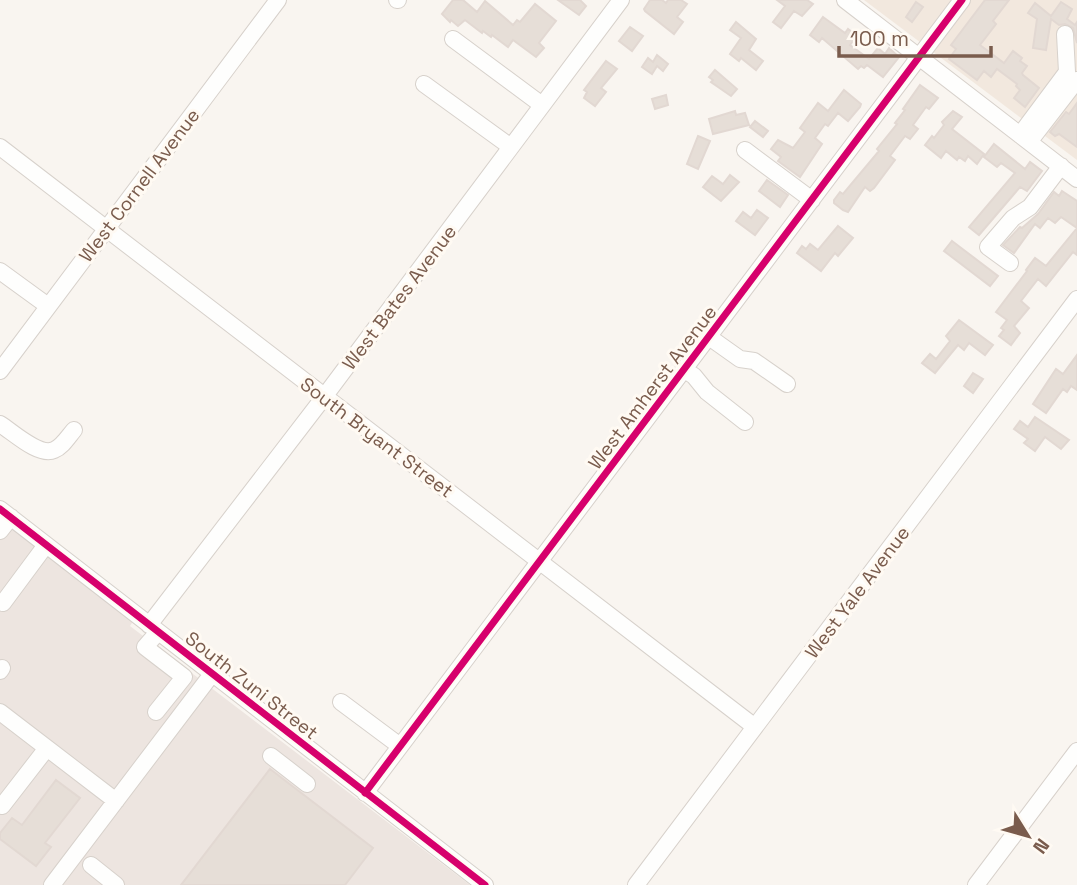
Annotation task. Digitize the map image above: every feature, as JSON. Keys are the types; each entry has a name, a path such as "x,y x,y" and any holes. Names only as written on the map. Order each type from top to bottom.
{"street":[{"name":"West Cornell Avenue","path":"3,362 278,0"},
{"name":"West Bates Avenue","path":"153,628 621,0"},
{"path":"845,0 1024,139 1071,170 1030,207 1013,218 988,247 1010,263"},
{"name":"West Amherst Avenue","path":"365,793 962,0"},
{"path":"1024,139 1067,72 1065,34"},
{"path":"453,39 542,105"},
{"path":"1024,139 1077,80"},
{"path":"424,84 511,147"},
{"name":"South Bryant Street","path":"0,147 755,727"},
{"path":"745,150 812,200"},
{"path":"0,271 48,306"},
{"name":"West Yale Avenue","path":"636,885 1077,299"},
{"path":"709,337 740,359 754,361 787,384"},
{"path":"685,370 746,422"},
{"path":"0,424 42,453 52,452 74,430"},
{"path":"0,531 5,513"},
{"name":"South Zuni Street","path":"5,513 485,885"},
{"path":"3,603 46,545"},
{"path":"153,628 145,647 184,677 160,708 180,716"},
{"path":"52,885 212,674"},
{"path":"341,702 400,746"},
{"path":"0,712 116,801"},
{"path":"287,769 304,746"},
{"path":"2,806 47,748"},
{"path":"976,885 1077,751"},
{"path":"271,756 307,783"},
{"path":"91,865 116,885"}],"shaded area":[{"path":"864,0 1077,0 1077,160"},
{"path":"0,501 141,609 130,626 470,885 0,885"}],"building":[{"path":"453,0 463,0 477,12 485,1 513,25 517,20 520,22 535,4 556,21 539,43 544,48 536,57 513,40 508,47 465,20 458,26 451,20 450,22 442,14"},
{"path":"558,0 580,0 586,6 579,15"},
{"path":"650,0 662,0 666,3 668,0 681,0 687,4 677,17 683,22 674,34 645,11"},
{"path":"777,0 807,0 813,4 802,16 794,11 781,28 773,22 785,6"},
{"path":"985,0 1009,0 980,45 1004,63 1013,51 1022,58 1020,61 1027,66 1023,75 1039,88 1025,107 1014,98 1020,90 1017,84 997,69 991,77 984,71 977,80 949,59 956,49 951,45"},
{"path":"916,2 923,7 912,22 906,17"},
{"path":"1061,2 1072,9 1067,19 1075,25 1077,22 1077,43 1073,28 1065,24 1059,25 1051,19 1046,50 1033,48 1037,19 1028,13 1035,3 1051,16"},
{"path":"823,17 845,33 848,29 857,36 850,45 869,59 878,48 885,54 889,48 899,57 883,77 867,65 858,69 822,38 819,42 810,35"},
{"path":"736,22 756,39 749,50 763,61 756,70 741,58 739,61 730,54 741,38 730,30"},
{"path":"630,27 643,36 632,51 619,41"},
{"path":"657,55 668,64 663,71 657,66 652,74 642,67 648,58 653,62"},
{"path":"606,61 617,69 601,88 606,92 595,106 584,98 587,92 584,90"},
{"path":"715,70 737,89 731,96 711,82 713,80 709,77"},
{"path":"920,85 938,98 929,109 926,107 913,125 918,129 910,139 905,136 890,156 895,160 874,188 870,191 865,187 848,212 843,210 834,200 840,192 843,194 879,151 877,149 897,124 895,123 905,110 903,109"},
{"path":"844,90 861,104 860,107 848,121 838,113 828,126 825,124 815,138 822,144 800,177 778,161 781,157 771,149 778,140 793,148 805,132 800,128 818,103 828,111"},
{"path":"666,95 668,105 655,109 652,99"},
{"path":"1077,103 1077,147 1059,134 1055,136 1050,132"},
{"path":"735,111 736,115 745,113 749,125 713,134 709,119"},
{"path":"953,111 962,117 952,129 984,154 977,164 968,156 965,161 959,157 957,160 946,151 941,158 925,145 932,136 934,138 944,125 942,122"},
{"path":"755,121 768,131 763,137 750,127"},
{"path":"698,136 710,141 698,169 687,164"},
{"path":"994,144 1025,169 1030,162 1042,171 1027,191 1020,187 979,235 969,227 1015,173 1001,163 997,167 984,157"},
{"path":"730,175 739,182 721,201 703,187 712,176 723,184"},
{"path":"767,180 788,195 780,207 759,191"},
{"path":"1062,191 1077,201 1077,228 1061,217 1055,223 1048,218 1040,228 1035,224 1014,253 1003,245 1020,227 1038,214 1054,192 1059,196"},
{"path":"757,210 768,218 755,235 736,221 743,212 751,218"},
{"path":"838,226 853,238 838,256 835,253 821,271 797,253 802,246 806,249 810,244 818,250"},
{"path":"1077,228 1077,255 1073,252 1046,286 1038,279 1021,301 1029,308 1014,326 1020,333 1011,345 999,336 1007,320 996,312 1035,258 1046,266"},
{"path":"952,241 998,276 990,286 944,251"},
{"path":"959,320 993,345 985,355 969,343 964,350 958,345 935,373 922,363 930,354 936,359 950,341 946,336"},
{"path":"1077,355 1077,390 1071,386 1067,392 1063,389 1046,413 1033,404 1056,369 1063,374"},
{"path":"973,373 983,379 973,393 964,386"},
{"path":"1035,417 1069,440 1061,449 1045,437 1035,451 1024,443 1028,439 1014,429 1020,421 1028,427"},
{"path":"270,769 373,848 345,885 181,885"},
{"path":"56,780 80,798 45,843 51,847 36,866 0,839 0,833 12,818 22,825"}],"cycle path":[{"path":"365,793 962,0"},
{"path":"0,509 485,885"}]}
